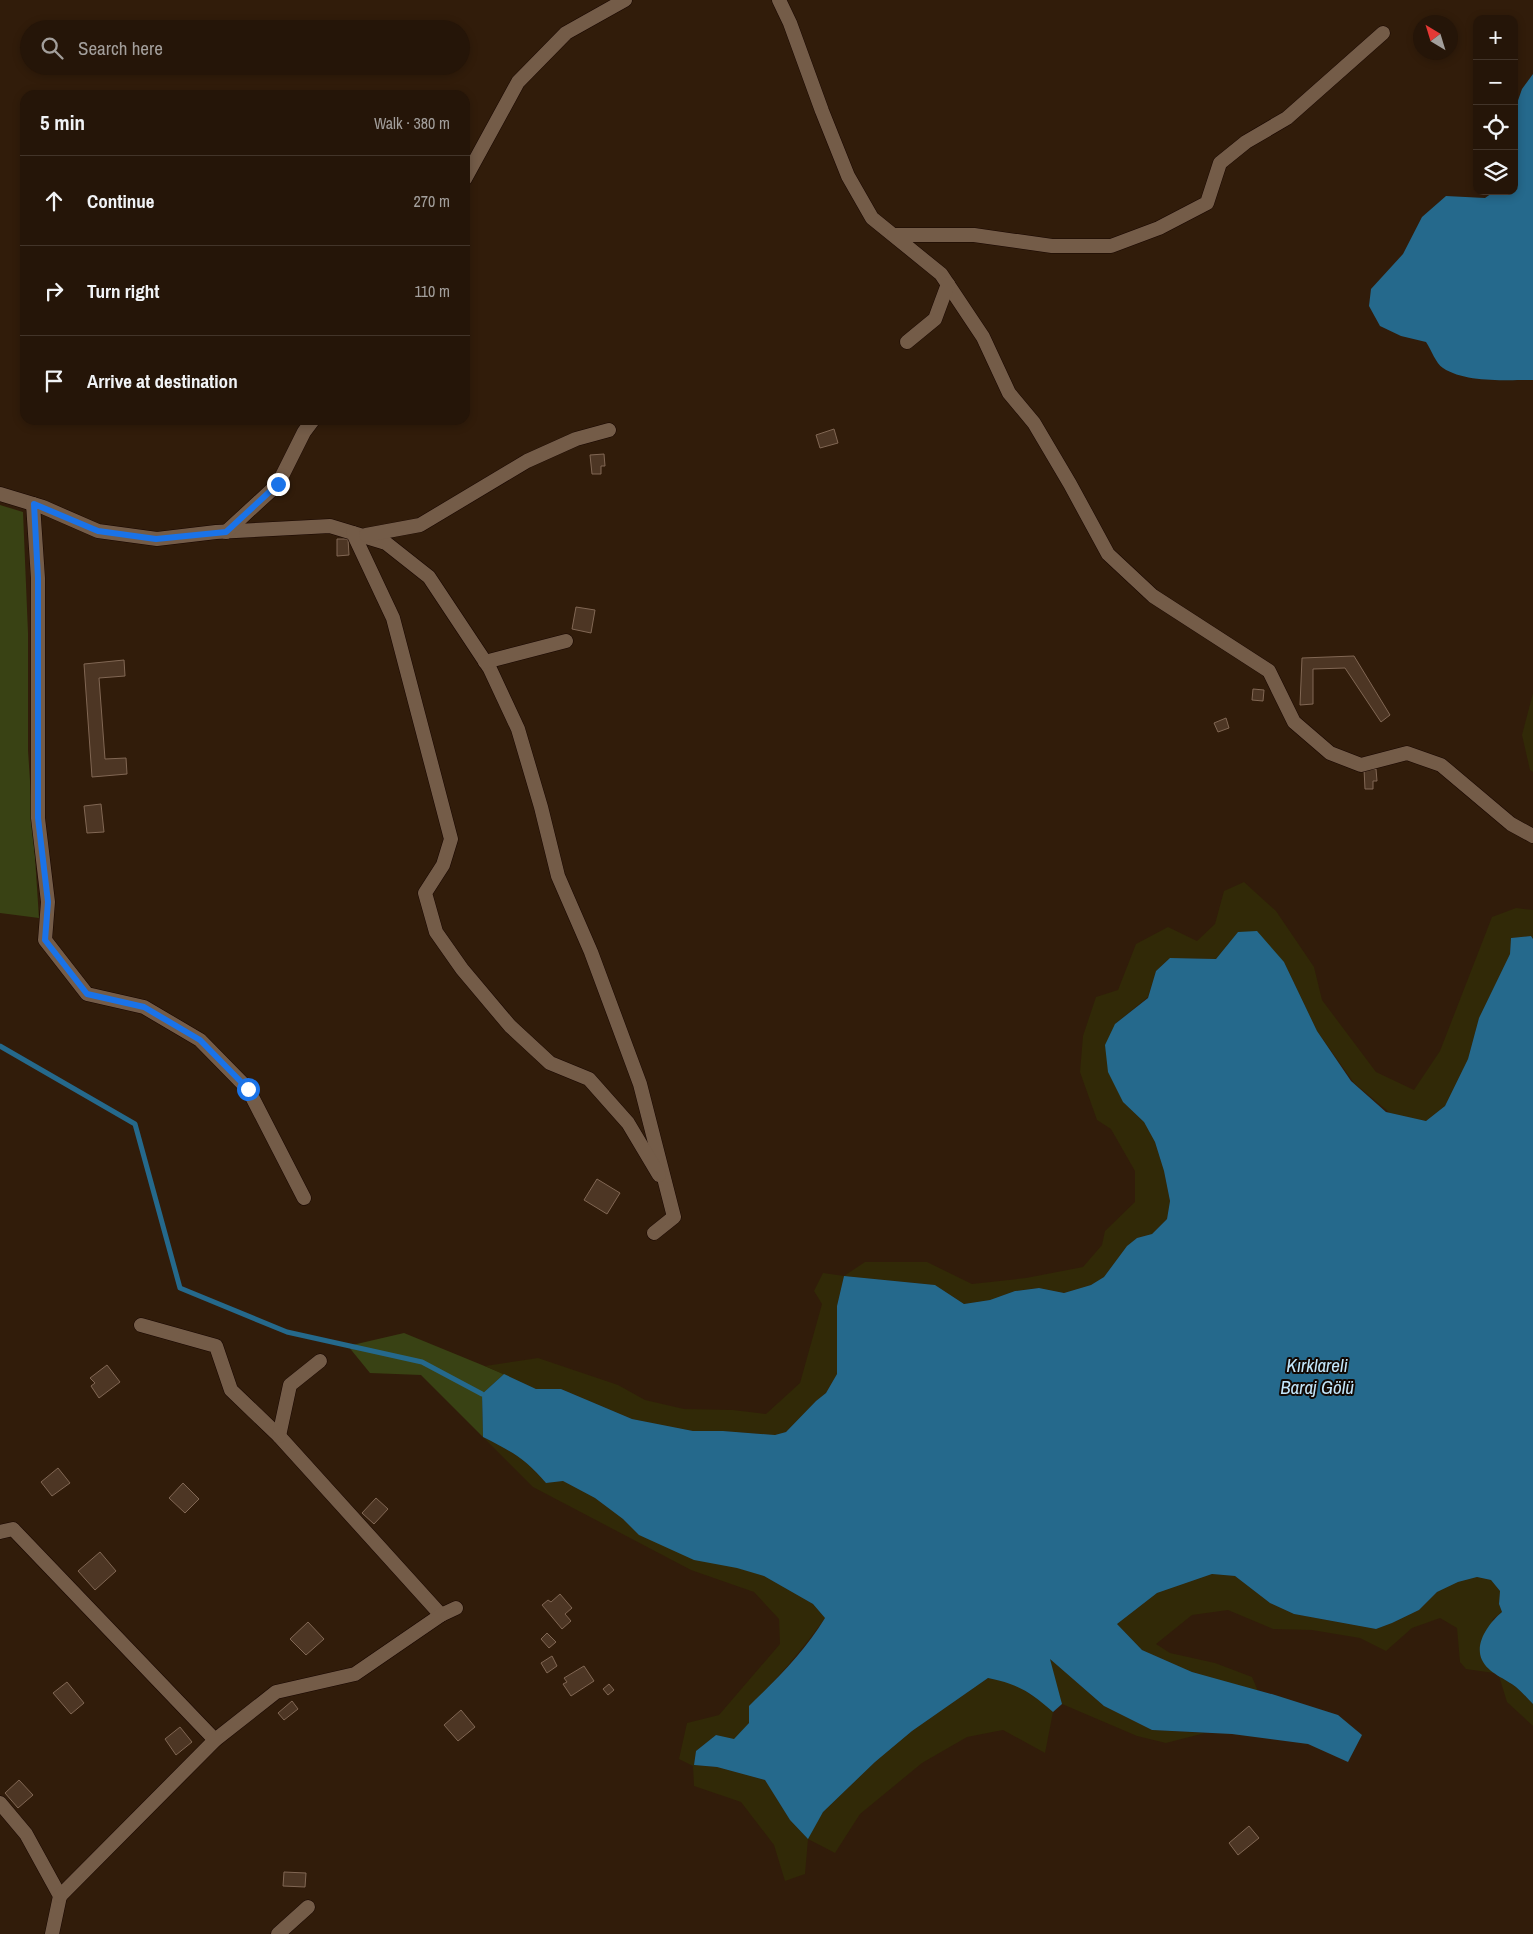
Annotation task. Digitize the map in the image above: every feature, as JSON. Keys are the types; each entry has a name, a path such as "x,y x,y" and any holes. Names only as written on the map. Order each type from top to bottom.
{"street":[{"path":"470,170 518,82 566,33 625,0"},
{"path":"779,0 790,22 848,176 872,218 942,274 983,337 1009,393 1034,423 1108,554 1153,596 1269,672 1294,722 1330,753 1361,765 1407,753 1441,765 1511,824 1533,836"},
{"path":"894,235 974,235 1052,246 1111,246 1159,228 1207,203 1220,164 1246,142 1287,118 1383,33"},
{"path":"907,342 935,319 948,284"},
{"path":"226,532 278,484 309,425"},
{"path":"358,534 420,525 527,461 576,439 609,430"},
{"path":"0,494 34,504 98,531 156,539 226,532 330,526 386,542 429,577 485,662 518,730 541,807 558,876 590,952 640,1084 674,1217 654,1234"},
{"path":"34,504 38,578 38,818 48,902 45,940 87,994 144,1007 200,1040 248,1089 304,1198"},
{"path":"358,534 394,618 451,840 443,865 425,893 436,932 462,969 510,1026 550,1062 589,1079 628,1123 668,1188"},
{"path":"485,662 566,641"},
{"path":"141,1324 216,1346 231,1390 279,1436 441,1615"},
{"path":"279,1436 290,1384 320,1361"},
{"path":"0,1532 13,1529 215,1740"},
{"path":"52,1934 60,1896 215,1740 276,1692 355,1674 441,1615 456,1608"},
{"path":"0,1803 26,1834 60,1896"},
{"path":"278,1934 308,1908"}],"green space":[{"path":"0,505 23,512 28,633 28,750 39,918 0,913"},
{"path":"404,1333 504,1374 482,1394 483,1437 421,1375 370,1373 348,1346"}],"sand":[{"path":"1533,693 1533,772 1530,770 1522,735"},
{"path":"1244,882 1276,911 1314,967 1322,1000 1376,1072 1414,1090 1440,1051 1492,917 1516,908 1533,910 1533,939 1531,936 1511,938 1510,954 1479,1018 1468,1059 1445,1106 1426,1121 1390,1113 1354,1083 1317,1031 1284,962 1238,932 1216,959 1170,958 1156,971 1148,997 1115,1024 1123,1102 1144,1122 1155,1142 1164,1171 1170,1201 1167,1219 1152,1234 1137,1238 1127,1246 1104,1277 1091,1285 1064,1293 1039,1288 1015,1291 990,1300 964,1304 935,1285 844,1276 865,1262 927,1262 972,1284 1026,1278 1083,1267 1102,1245 1105,1231 1135,1202 1135,1171 1111,1129 1097,1120 1080,1072 1083,1036 1096,997 1118,990 1136,944 1168,927 1197,941 1215,924 1224,891"},
{"path":"823,1273 844,1276 837,1306 837,1374 826,1393 786,1432 775,1435 693,1431 632,1419 561,1389 536,1389 485,1366 538,1358 618,1385 645,1400 684,1409 733,1410 766,1414 800,1383 822,1304 814,1291"},
{"path":"483,1437 518,1456 546,1483 563,1481 595,1498 623,1519 639,1535 764,1576 813,1604 825,1618 789,1664 749,1706 749,1723 734,1740 716,1735 696,1751 694,1765 717,1767 765,1780 790,1820 807,1838 823,1812 875,1762 912,1731 988,1678 1013,1683 1053,1712 1045,1753 1003,1730 967,1737 922,1763 860,1814 835,1853 808,1839 805,1874 785,1881 774,1845 741,1802 694,1786 693,1766 679,1759 687,1723 719,1715 780,1644 779,1619 754,1592 691,1570 533,1487"},
{"path":"1212,1574 1235,1576 1270,1603 1294,1614 1376,1629 1419,1610 1437,1592 1458,1582 1477,1577 1491,1580 1500,1591 1499,1604 1502,1612 1493,1619 1482,1660 1494,1673 1466,1669 1460,1662 1457,1628 1440,1618 1412,1628 1386,1651 1360,1638 1312,1630 1273,1629 1228,1610 1192,1615 1156,1644 1170,1653 1215,1663 1252,1677 1258,1691 1192,1672 1142,1650 1117,1624 1157,1593"},
{"path":"1049,1658 1104,1706 1152,1730 1205,1733 1166,1743 1137,1736 1062,1704"},
{"path":"1499,1676 1516,1687 1533,1704 1533,1726 1507,1702"}],"water":[{"path":"1533,74 1533,380 1487,380 1452,373 1440,366 1426,342 1401,336 1380,326 1369,306 1371,289 1403,254 1422,217 1446,196 1485,198 1489,195 1518,195 1518,100 1522,89"},
{"name":"Kırklareli Baraj Gölü","path":"1257,931 1284,962 1317,1031 1351,1081 1386,1112 1426,1121 1445,1106 1468,1059 1479,1018 1510,954 1511,938 1531,936 1533,939 1533,1704 1516,1687 1488,1669 1482,1660 1480,1654 1481,1640 1492,1622 1502,1612 1499,1604 1500,1591 1491,1580 1477,1577 1458,1582 1437,1592 1419,1610 1376,1629 1294,1614 1270,1603 1235,1576 1212,1574 1157,1593 1117,1624 1142,1650 1192,1672 1338,1715 1362,1735 1348,1762 1308,1744 1232,1734 1152,1730 1104,1706 1050,1659 1062,1704 1053,1712 1016,1686 988,1678 912,1731 875,1762 823,1812 808,1839 790,1820 765,1780 717,1767 694,1765 696,1751 716,1735 734,1739 749,1723 749,1706 800,1653 825,1618 813,1604 764,1576 737,1568 694,1560 639,1535 623,1519 595,1498 563,1481 546,1483 518,1456 483,1437 482,1394 504,1374 536,1389 561,1389 632,1419 693,1431 775,1435 786,1432 826,1393 837,1374 837,1306 844,1276 935,1285 964,1304 990,1300 1015,1291 1039,1288 1064,1293 1091,1285 1104,1277 1127,1246 1137,1238 1152,1234 1167,1219 1170,1201 1164,1171 1155,1142 1144,1122 1123,1102 1108,1072 1105,1045 1115,1024 1148,998 1156,971 1170,958 1216,959 1238,932"}],"building":[{"path":"834,429 838,443 820,448 816,435"},
{"path":"604,454 605,466 601,466 601,474 592,474 590,455"},
{"path":"337,539 348,539 349,555 337,556"},
{"path":"576,607 595,610 591,633 572,629"},
{"path":"1354,656 1390,715 1381,722 1345,668 1313,669 1313,704 1300,705 1302,658"},
{"path":"124,660 125,676 99,678 105,759 126,758 127,774 92,777 84,664"},
{"path":"1253,689 1264,690 1263,701 1252,700"},
{"path":"1226,718 1229,728 1218,732 1214,723"},
{"path":"1364,769 1376,769 1377,781 1373,781 1373,789 1365,789"},
{"path":"101,804 104,832 87,833 84,806"},
{"path":"597,1179 620,1193 607,1214 584,1200"},
{"path":"107,1365 120,1382 99,1398 91,1386 95,1383 90,1378"},
{"path":"58,1468 70,1483 52,1496 41,1482"},
{"path":"183,1483 199,1499 185,1513 169,1498"},
{"path":"376,1498 388,1509 374,1524 362,1513"},
{"path":"100,1552 116,1571 95,1590 78,1571"},
{"path":"560,1594 572,1608 565,1614 571,1621 562,1629 542,1605 548,1600 551,1602"},
{"path":"308,1622 324,1639 306,1655 290,1639"},
{"path":"547,1633 556,1642 549,1648 541,1639"},
{"path":"552,1656 557,1666 547,1673 541,1663"},
{"path":"584,1666 594,1681 571,1696 563,1684 567,1682 564,1678"},
{"path":"67,1682 84,1703 71,1714 53,1693"},
{"path":"609,1684 614,1690 608,1695 603,1689"},
{"path":"292,1701 298,1709 284,1720 278,1713"},
{"path":"461,1710 475,1727 458,1741 444,1725"},
{"path":"180,1727 192,1742 176,1755 165,1739"},
{"path":"19,1780 33,1795 18,1808 5,1793"},
{"path":"1249,1826 1259,1838 1238,1855 1229,1843"},
{"path":"284,1872 306,1873 305,1887 283,1886"}],"waterway":[{"path":"0,1046 135,1124 180,1288 287,1332 422,1362 482,1394"}],"route":[{"path":"248,1089 200,1040 144,1007 87,994 45,940 48,902 38,818 38,578 34,504 98,531 156,539 226,532 278,484"}]}
